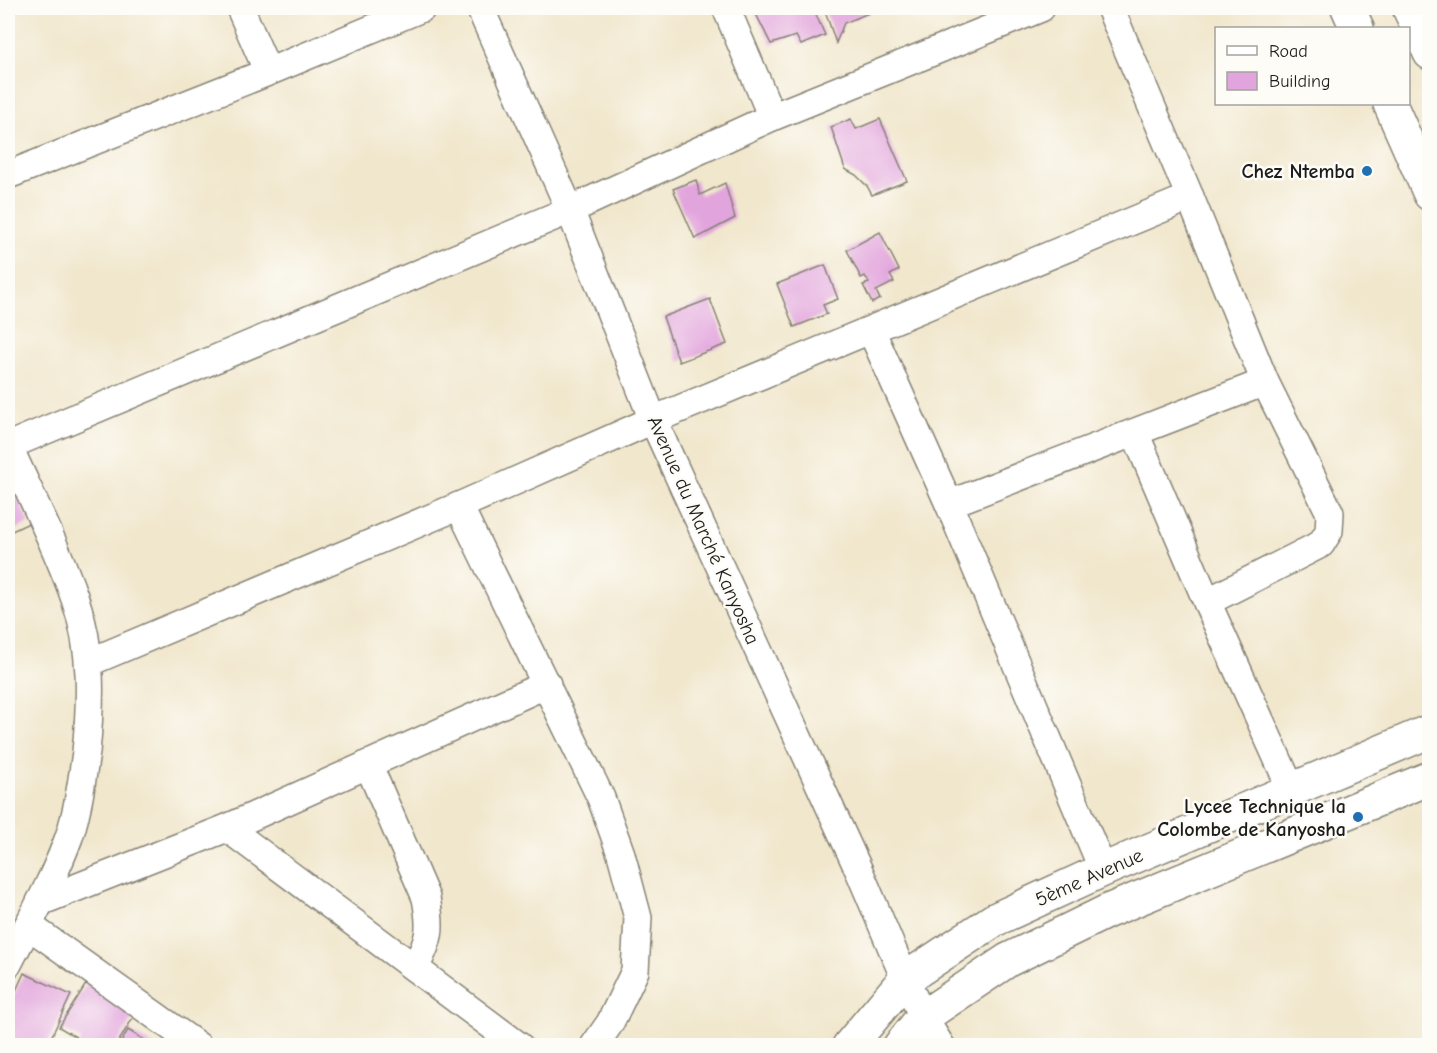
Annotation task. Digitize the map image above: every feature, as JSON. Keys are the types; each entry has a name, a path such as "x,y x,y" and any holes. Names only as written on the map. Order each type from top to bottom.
{"street":[{"path":"240,8 268,72"},
{"path":"8,176 422,8"},
{"name":"Avenue du Marché Kanyosha","path":"480,8 570,210 653,420 855,862 905,979 923,1017 941,1046"},
{"path":"726,8 772,117"},
{"path":"8,964 34,914 69,836 82,781 91,706 90,662 76,601 45,525 8,446 570,210 772,117 1041,8"},
{"path":"1110,8 1190,196 1264,382 1330,513 1329,531 1321,544 1207,602"},
{"path":"1348,8 1357,27"},
{"path":"1409,8 1430,53"},
{"path":"1390,105 1430,194"},
{"path":"90,662 459,506 653,420 1190,196"},
{"path":"871,330 949,504 1103,870"},
{"path":"949,504 1264,382"},
{"path":"1135,433 1207,602 1292,791"},
{"path":"459,506 602,798 621,854 638,918 635,971 610,1023 594,1046"},
{"path":"34,914 547,684"},
{"name":"5ème Avenue","path":"849,1046 905,979 994,920 1103,870 1430,731"},
{"path":"368,764 426,898 430,922 428,942 415,968"},
{"name":"5ème Avenue","path":"900,1046 923,1017 1008,960 1108,911 1428,784"},
{"path":"227,828 519,1046"},
{"path":"34,914 198,1046"}],"building":[{"path":"753,8 813,8 825,35 801,45 796,36 771,44"},
{"path":"824,8 881,8 844,23 836,43"},
{"path":"851,119 856,129 880,119 907,181 872,195 856,175 845,169 831,127"},
{"path":"696,180 700,195 725,183 735,218 695,239 673,189"},
{"path":"880,232 899,270 890,275 894,282 876,291 880,299 872,303 863,285 869,283 865,276 861,278 847,250"},
{"path":"825,265 838,299 823,305 827,314 794,327 777,284"},
{"path":"710,299 727,344 679,362 663,317"},
{"path":"8,476 29,523 8,533"},
{"path":"24,973 71,995 47,1046 8,1046 8,1008"},
{"path":"91,976 140,1006 116,1046 78,1046 81,1040 59,1027"},
{"path":"128,1030 154,1046 119,1046"}],"place":[{"name":"Chez Ntemba","path":"1367,171"},
{"name":"Lycee Technique la Colombe de Kanyosha","path":"1358,817"}]}
